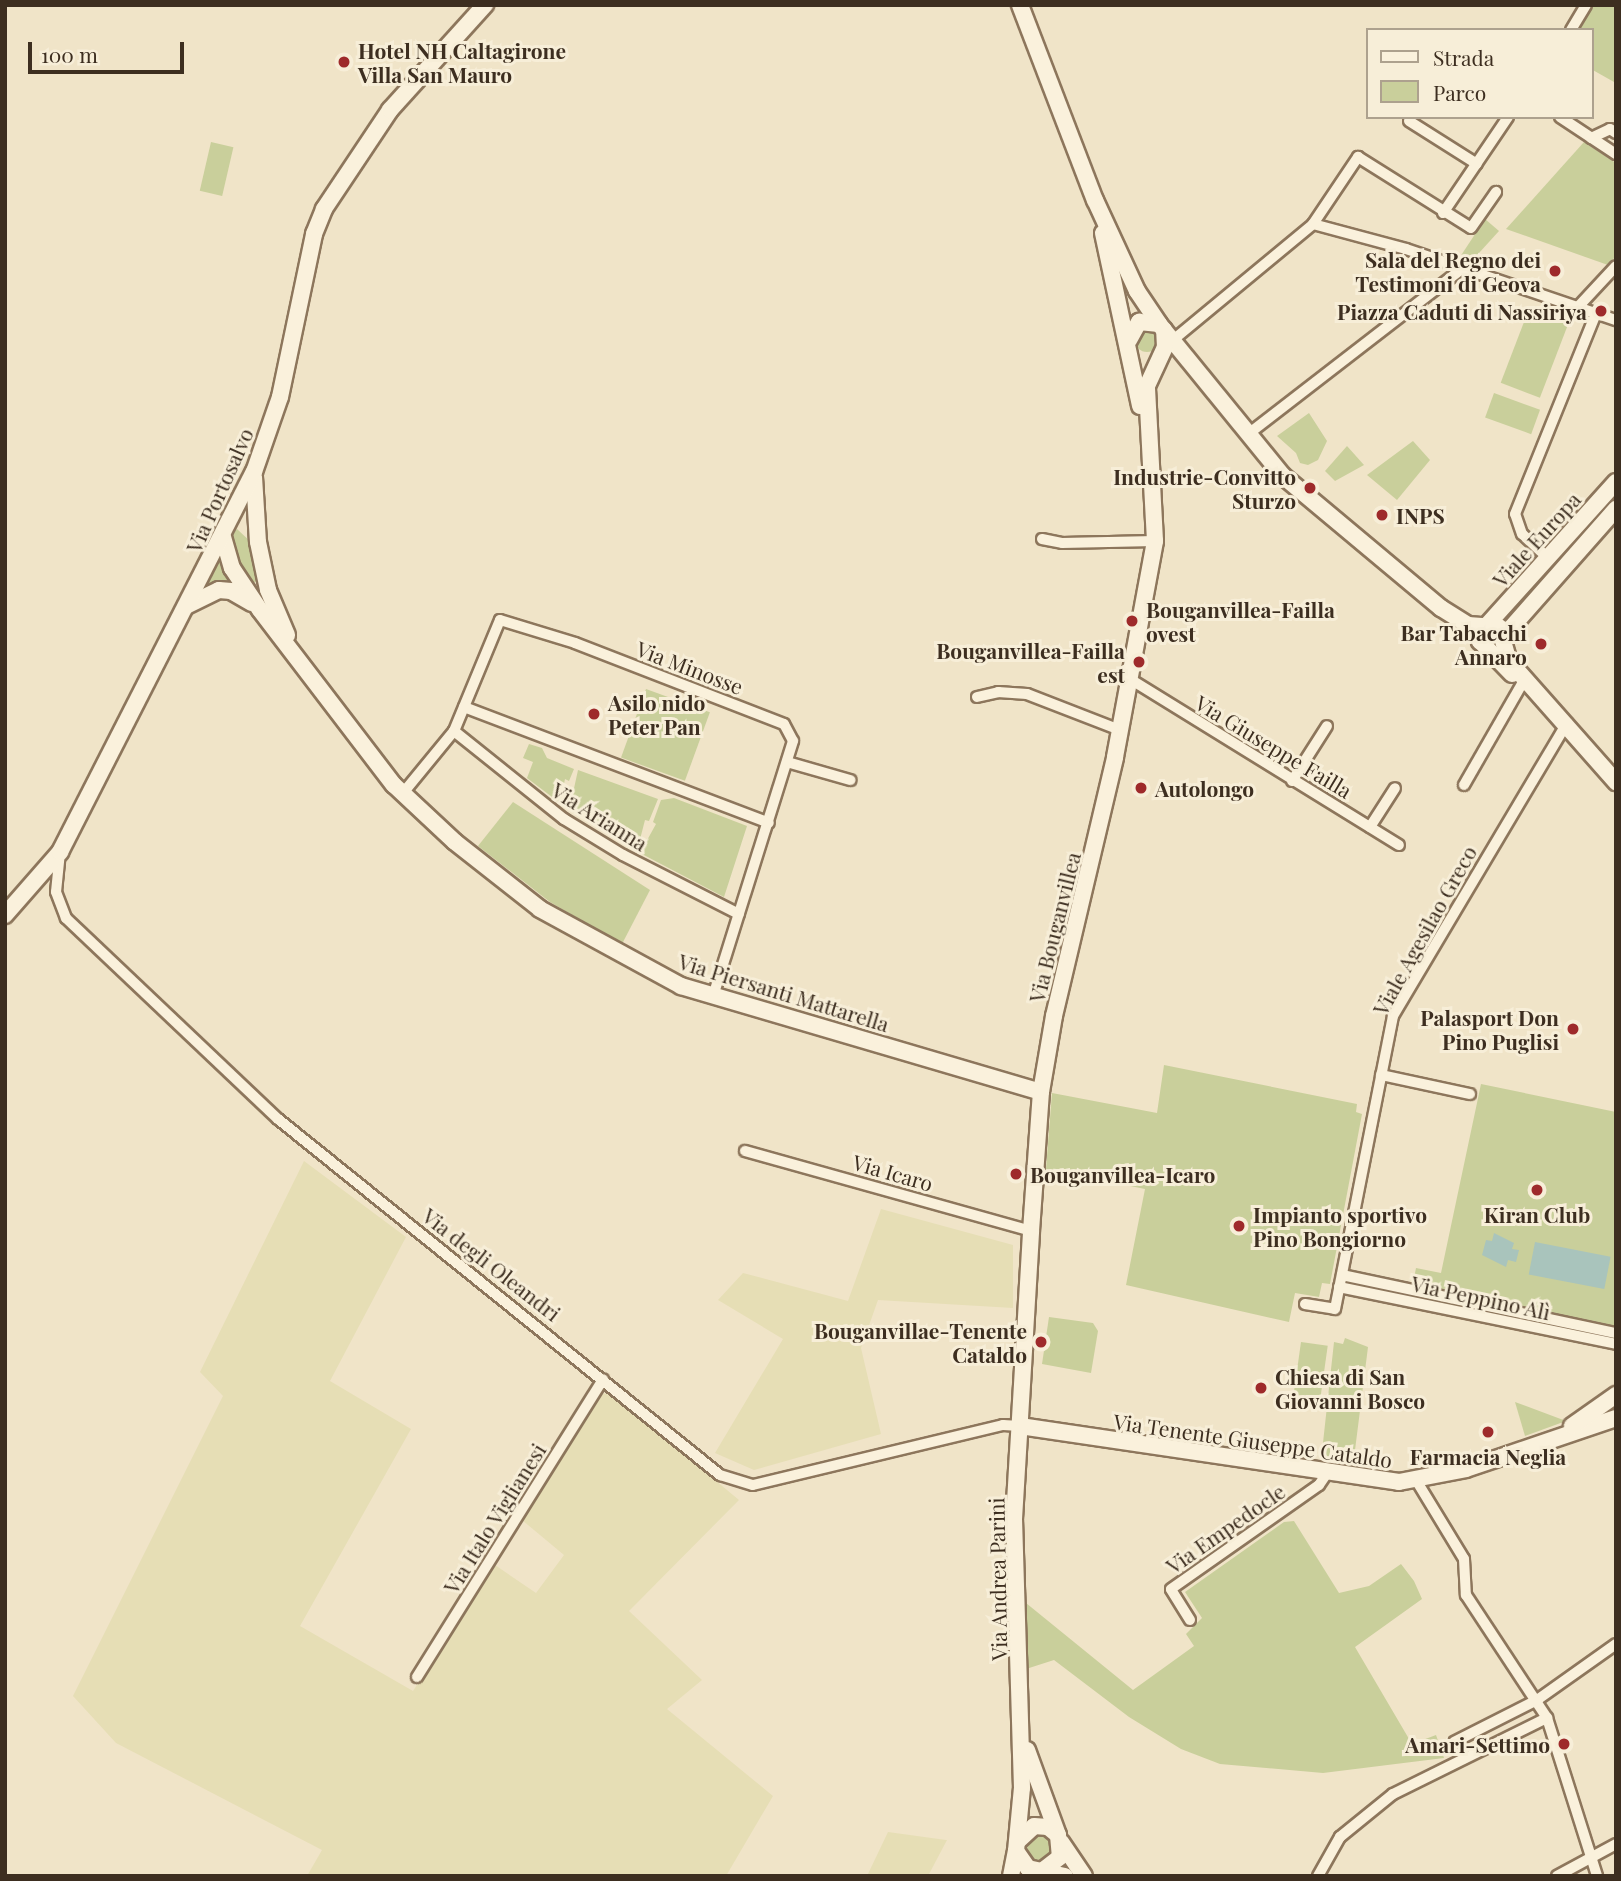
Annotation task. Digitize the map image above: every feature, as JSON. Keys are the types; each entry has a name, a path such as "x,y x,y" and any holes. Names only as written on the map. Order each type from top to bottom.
{"street":[{"name":"Via Portosalvo","path":"5,915 60,852 254,472 280,397 314,234 324,209 390,110 485,5"},
{"path":"1020,5 1095,200 1137,291 1165,332 1283,477 1441,608 1484,634 1527,685 1567,723 1616,782"},
{"path":"1572,28 1586,5"},
{"path":"1443,213 1507,119"},
{"path":"1563,119 1616,154"},
{"path":"1409,121 1477,164"},
{"path":"1591,138 1610,129 1616,133"},
{"path":"1165,332 1313,224 1358,157 1443,213 1471,228 1496,192"},
{"path":"1095,200 1130,344 1149,441"},
{"path":"1313,224 1462,268 1616,320"},
{"path":"1577,308 1616,266"},
{"path":"1247,435 1462,268"},
{"path":"1548,558 1522,534 1516,514 1596,314"},
{"path":"1130,344 1139,322 1165,332"},
{"path":"1149,441 1147,386 1156,356 1166,343 1165,332"},
{"path":"1130,344 1142,357 1156,356 1179,360 1210,389"},
{"name":"Via Bouganvillea","path":"1020,1426 1041,1092 1054,1017 1120,730 1155,541 1149,441"},
{"path":"254,472 258,542 268,590 300,659"},
{"name":"Viale Europa","path":"1484,634 1616,482"},
{"name":"Viale Europa","path":"1503,638 1616,509"},
{"path":"258,542 245,527 225,533 226,556 260,610 300,659"},
{"path":"1042,539 1062,543 1155,541"},
{"path":"188,605 209,593 231,590 260,610"},
{"name":"Via Minosse","path":"403,793 454,730 495,626 506,619 784,724 793,741 713,996"},
{"path":"1484,634 1499,626 1509,660 1527,685"},
{"name":"Via Piersanti Mattarella","path":"300,659 350,732 403,793 455,842 540,908 647,969 713,996 1041,1092"},
{"name":"Via Giuseppe Failla","path":"1130,679 1399,845"},
{"path":"1464,785 1527,685"},
{"path":"977,697 998,692 1027,694 1120,730"},
{"name":"Via Arianna","path":"464,708 769,823"},
{"name":"Viale Agesilao Greco","path":"1306,1304 1335,1309 1393,1016 1567,723"},
{"path":"1292,781 1327,726"},
{"name":"Via Arianna","path":"454,730 564,819 739,915"},
{"path":"787,762 850,780"},
{"path":"1370,827 1395,788"},
{"name":"Via degli Oleandri","path":"60,852 56,892 66,918 278,1119 720,1475 748,1484 1003,1425 1020,1426"},
{"path":"1381,1075 1470,1094"},
{"name":"Via Icaro","path":"745,1151 1031,1231"},
{"name":"Via Peppino Alì","path":"1342,1275 1616,1333"},
{"name":"Via Peppino Alì","path":"1339,1287 1616,1344"},
{"name":"Via Italo Viglianesi","path":"417,1677 603,1380"},
{"path":"1559,1435 1615,1394"},
{"path":"1559,1435 1616,1418"},
{"name":"Via Tenente Giuseppe Cataldo","path":"1020,1426 1327,1473 1416,1480 1466,1469 1559,1435"},
{"name":"Via Andrea Parini","path":"1011,1876 1022,1788 1014,1519 1020,1426"},
{"name":"Via Empedocle","path":"1191,1620 1171,1589 1319,1485 1327,1473"},
{"path":"1416,1480 1464,1559 1466,1595 1547,1718 1597,1876"},
{"path":"1454,1742 1537,1700 1616,1644"},
{"path":"1318,1876 1340,1837 1393,1794 1547,1718"},
{"path":"1021,1731 1060,1839 1060,1857 1035,1872"},
{"path":"1065,1876 1035,1872 1023,1864 1016,1848 1023,1832 1034,1826 1048,1827 1060,1839 1084,1876"},
{"path":"1557,1876 1616,1844"}],"shaded area":[{"path":"304,1161 406,1237 330,1381 411,1429 300,1626 413,1691 495,1565 536,1593 564,1555 522,1520 598,1396 609,1392 739,1500 629,1611 702,1680 667,1709 773,1796 726,1876 307,1876 322,1850 116,1743 73,1696 223,1396 200,1372"},
{"path":"881,1209 1013,1245 1013,1308 878,1300 861,1348 881,1434 754,1470 715,1453 783,1339 718,1300 743,1273 848,1301"},
{"path":"888,1832 947,1840 928,1876 867,1876"}],"green space":[{"path":"1594,5 1616,5 1614,82 1593,70 1593,28 1580,28"},
{"path":"211,142 233,147 222,196 200,191"},
{"path":"1584,142 1616,163 1616,256 1608,265 1506,229"},
{"path":"1485,219 1499,231 1469,264 1458,260"},
{"path":"1529,309 1568,324 1540,398 1501,383"},
{"path":"1147,328 1158,335 1159,340 1152,351 1147,352 1136,345 1135,340 1142,329"},
{"path":"1494,393 1540,410 1531,434 1485,417"},
{"path":"1309,413 1327,441 1318,460 1308,465 1300,463 1296,453 1277,436"},
{"path":"1413,441 1430,460 1397,500 1367,475"},
{"path":"1347,446 1364,465 1335,481 1325,471"},
{"path":"237,529 253,544 260,579 252,584 228,539"},
{"path":"221,558 226,569 242,589 203,588"},
{"path":"646,689 710,712 685,781 621,758"},
{"path":"529,744 542,748 547,758 574,769 569,781 565,779 560,803 527,778 533,762 523,758"},
{"path":"578,770 658,799 649,821 645,820 637,851 563,806 569,792 573,793"},
{"path":"674,798 747,826 724,897 640,853 656,824 653,822 661,800"},
{"path":"513,802 650,890 622,944 550,902 478,846"},
{"name":"Impianto sportivo Pino Bongiorno","path":"1164,1065 1357,1104 1356,1112 1362,1114 1330,1284 1322,1283 1319,1297 1295,1293 1289,1322 1126,1285 1145,1189 1046,1169 1052,1093 1157,1113"},
{"name":"Kiran Club","path":"1481,1084 1616,1112 1616,1326 1413,1283 1416,1268 1441,1273"},
{"path":"1049,1317 1093,1323 1098,1331 1091,1373 1042,1364"},
{"path":"1345,1338 1368,1347 1353,1466 1321,1461 1334,1342 1343,1344"},
{"path":"1301,1342 1328,1346 1320,1398 1294,1394"},
{"path":"1515,1402 1566,1421 1525,1436"},
{"path":"1294,1521 1339,1593 1369,1586 1401,1564 1414,1581 1422,1599 1355,1647 1412,1744 1436,1735 1444,1758 1323,1773 1220,1764 1181,1749 1129,1717 1054,1660 1026,1669 1026,1603 1133,1690 1194,1646 1186,1634 1202,1618 1185,1592 1284,1522"},
{"path":"1037,1831 1052,1837 1056,1853 1038,1865 1024,1857 1024,1840"}],"water":[{"path":"1494,1233 1514,1243 1512,1249 1519,1250 1516,1262 1508,1260 1506,1267 1482,1255 1486,1240 1492,1241"},
{"path":"1535,1242 1611,1257 1604,1289 1529,1274"}],"place":[{"name":"Hotel NH Caltagirone Villa San Mauro","path":"344,62"},
{"name":"Sala del Regno dei Testimoni di Geova","path":"1555,271"},
{"name":"Piazza Caduti di Nassiriya","path":"1601,311"},
{"name":"Industrie-Convitto Sturzo","path":"1310,488"},
{"name":"INPS","path":"1382,515"},
{"name":"Bouganvillea-Failla ovest","path":"1132,621"},
{"name":"Bar Tabacchi Annaro","path":"1541,644"},
{"name":"Bouganvillea-Failla est","path":"1139,662"},
{"name":"Asilo nido Peter Pan","path":"594,714"},
{"name":"Autolongo","path":"1141,788"},
{"name":"Palasport Don Pino Puglisi","path":"1573,1029"},
{"name":"Bouganvillea-Icaro","path":"1016,1174"},
{"name":"Kiran Club","path":"1537,1190"},
{"name":"Impianto sportivo Pino Bongiorno","path":"1239,1226"},
{"name":"Bouganvillae-Tenente Cataldo","path":"1041,1342"},
{"name":"Chiesa di San Giovanni Bosco","path":"1261,1388"},
{"name":"Farmacia Neglia","path":"1488,1432"},
{"name":"Amari-Settimo","path":"1564,1744"}]}
